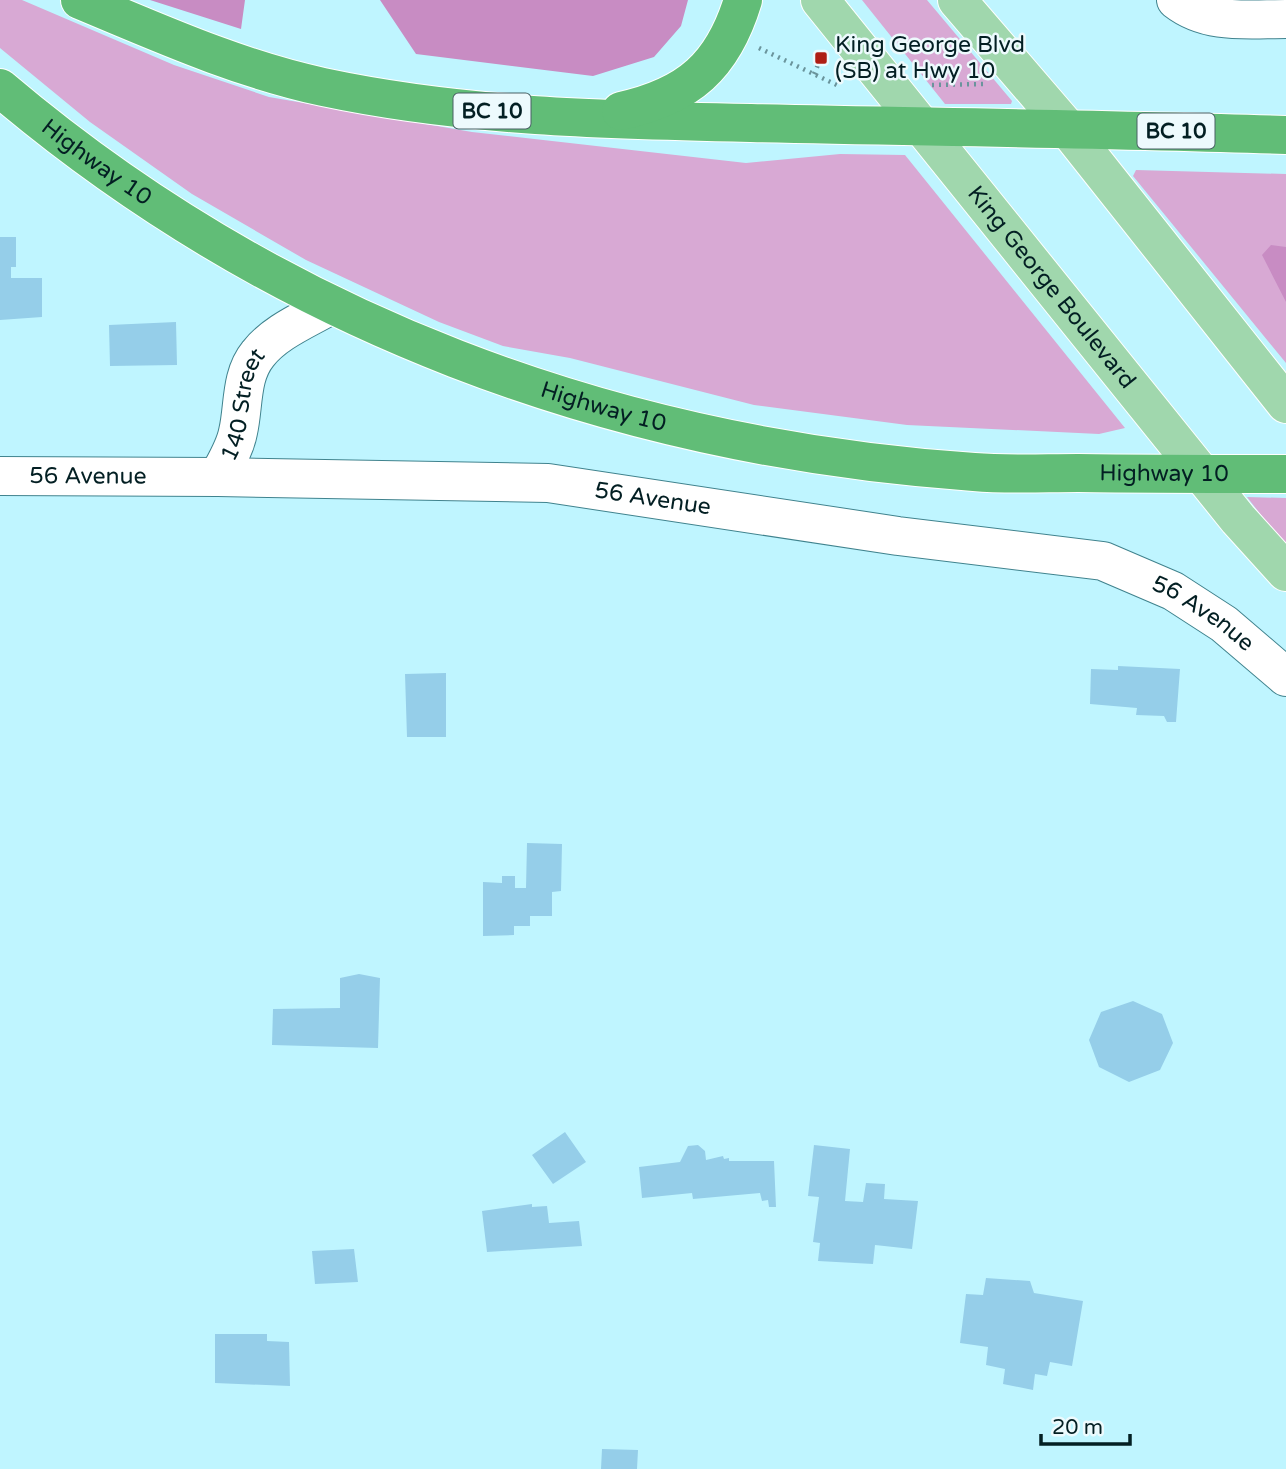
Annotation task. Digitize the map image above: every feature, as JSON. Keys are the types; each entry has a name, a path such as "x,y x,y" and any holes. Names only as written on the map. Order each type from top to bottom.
{"highway":[{"name":"BC 10","path":"80,0 210,52 320,86 389,100 584,119 1286,135"},
{"path":"584,119 652,104 698,80 733,35 743,0"},
{"name":"Highway 10","path":"0,88 47,128 145,199 329,306 488,374 620,415 790,453 976,472 1286,474"}],"main road":[{"name":"King George Boulevard","path":"820,0 1202,474 1286,572"},
{"path":"957,0 1067,128 1286,404"}],"street":[{"path":"1176,0 1192,12 1216,19 1286,19"},
{"name":"140 Street","path":"218,477 233,450 239,432 242,393 256,356 275,337 329,306"},
{"name":"56 Avenue","path":"0,476 218,477 548,484 898,536 1103,561 1173,591 1224,624 1280,671"}],"path":[{"path":"750,43 841,87"},
{"path":"814,74 821,58"},
{"path":"930,85 997,84"}],"shaded area":[{"path":"0,0 22,0 174,65 269,97 472,132 746,163 840,154 905,155 1125,428 1099,434 907,425 754,405 570,358 503,346 439,322 306,260 192,194 90,122 0,48"},
{"path":"150,0 245,0 241,29"},
{"path":"380,0 688,0 681,26 654,57 593,76 416,54"},
{"path":"862,0 927,0 1012,101 1011,104 945,104"},
{"path":"1136,170 1286,174 1286,363 1133,176"},
{"path":"1271,245 1286,247 1286,302 1262,255"},
{"path":"1247,497 1286,498 1286,547"}],"building":[{"path":"0,237 16,237 16,267 11,267 11,278 42,278 42,317 0,320"},
{"path":"176,322 177,365 110,366 109,325"},
{"path":"1118,666 1180,669 1176,722 1167,722 1164,716 1136,715 1137,708 1090,704 1091,669 1118,670"},
{"path":"446,673 446,737 407,737 405,674"},
{"path":"527,843 562,844 561,891 552,892 552,916 530,916 530,926 514,926 514,935 483,936 483,882 502,883 502,876 515,876 515,888 526,888"},
{"path":"359,974 380,978 378,1048 272,1045 273,1009 340,1008 340,978"},
{"path":"1133,1001 1162,1014 1173,1043 1160,1070 1129,1082 1099,1067 1089,1040 1101,1012"},
{"path":"565,1132 586,1162 553,1184 532,1155"},
{"path":"698,1145 705,1151 706,1160 723,1156 724,1159 729,1158 729,1161 774,1161 776,1207 769,1207 768,1200 762,1201 760,1193 693,1199 692,1193 642,1198 639,1167 680,1162 688,1146"},
{"path":"814,1145 850,1149 845,1201 863,1202 866,1183 885,1184 884,1199 918,1201 912,1249 875,1245 873,1264 818,1261 820,1243 813,1242 819,1197 808,1196"},
{"path":"532,1204 532,1207 547,1206 549,1223 579,1221 582,1246 487,1252 482,1211"},
{"path":"354,1249 358,1282 315,1284 312,1251"},
{"path":"986,1278 1030,1281 1034,1293 1083,1301 1072,1366 1050,1362 1047,1376 1035,1374 1033,1390 1003,1384 1005,1369 986,1365 988,1347 960,1343 966,1294 983,1295"},
{"path":"215,1334 267,1334 267,1341 289,1342 290,1386 215,1383"},
{"path":"602,1449 638,1450 637,1469 601,1469"}],"place":[{"name":"King George Blvd (SB) at Hwy 10","path":"821,58"}]}
